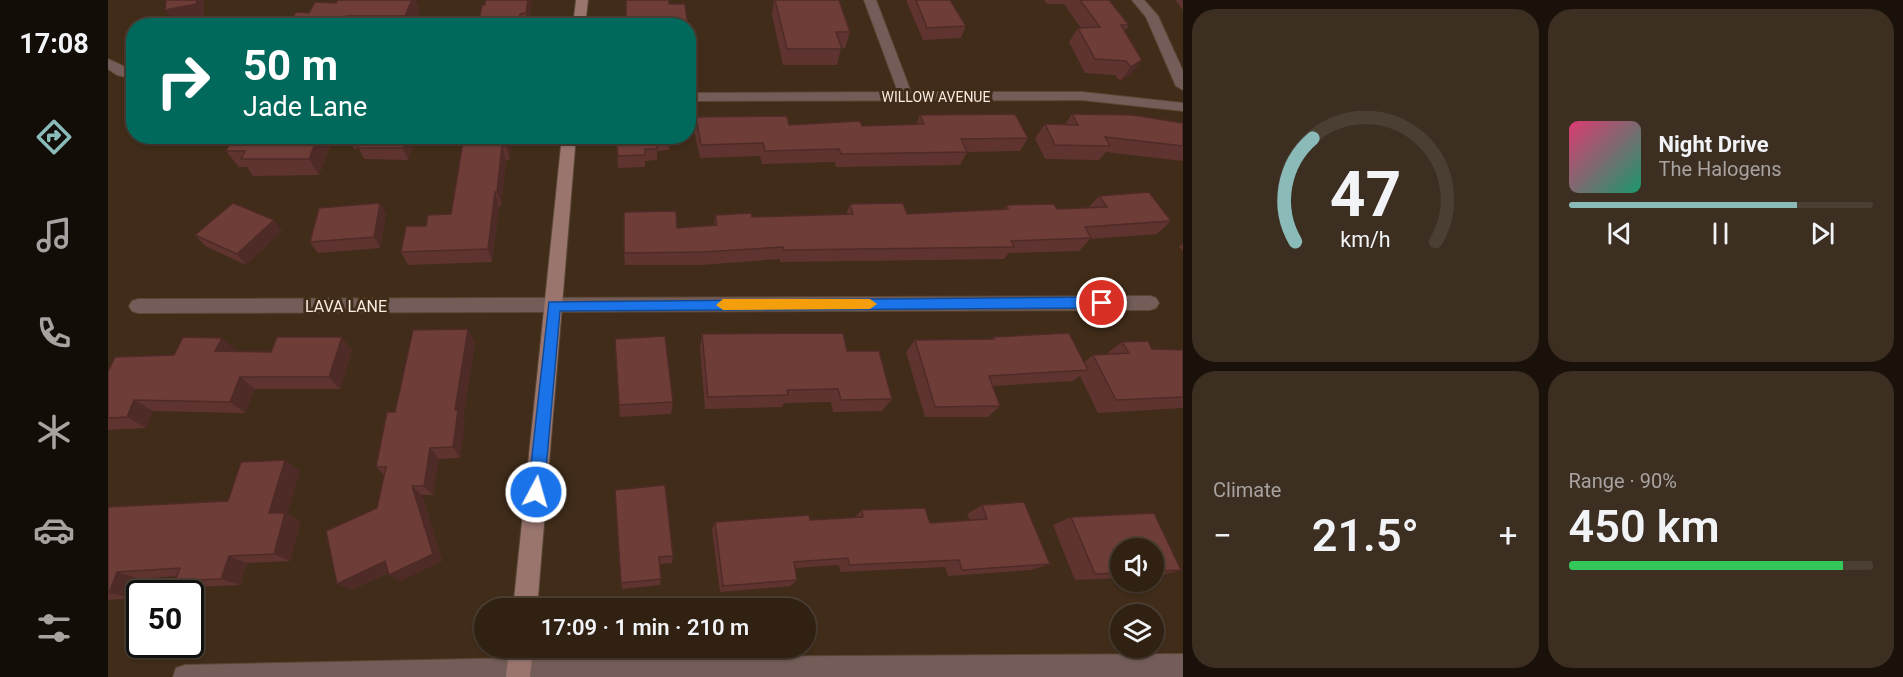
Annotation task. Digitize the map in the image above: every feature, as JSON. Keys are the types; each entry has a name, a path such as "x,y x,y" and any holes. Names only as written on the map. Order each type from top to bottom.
{"main road":[{"path":"580,18 582,0"},
{"path":"526,598 568,144"}],"street":[{"path":"870,0 906,97"},
{"path":"1138,0 1152,16 1183,86"},
{"path":"108,63 126,73"},
{"name":"WILLOW AVENUE","path":"696,97 1083,96 1183,107"},
{"name":"LAVA LANE","path":"138,306 1150,303"},
{"path":"185,677 519,665 1182,669"}],"building":[{"path":"166,0 197,0 196,4 165,10"},
{"path":"338,0 412,0 405,16 292,18 296,12 309,13 315,2 336,3"},
{"path":"485,0 528,0 526,13 520,14 519,18 480,18 482,5 485,5"},
{"path":"626,0 669,0 669,4 685,4 687,18 626,18"},
{"path":"775,0 839,0 850,32 836,32 842,49 787,49"},
{"path":"916,0 950,0 966,26 927,28"},
{"path":"1080,0 1109,0 1129,25 1121,25 1142,60 1131,67 1126,61 1095,59 1078,28 1100,27"},
{"path":"1015,114 1028,138 961,139 967,152 841,154 839,149 765,151 763,143 701,145 696,117 787,116 789,125 860,121 862,126 924,124 920,115"},
{"path":"1072,114 1133,115 1183,123 1183,146 1105,137 1110,146 1055,145 1045,124 1078,125"},
{"path":"230,144 315,144 309,159 241,159 245,151 226,151"},
{"path":"359,144 404,144 403,148 358,148"},
{"path":"463,144 506,144 502,146 488,249 401,252 406,226 426,226 428,215 451,214"},
{"path":"617,144 656,144 657,149 645,149 645,155 618,156"},
{"path":"1149,192 1171,221 1085,227 1091,238 1011,241 1014,247 784,250 783,247 702,252 624,253 624,212 676,211 677,228 717,225 715,215 751,213 752,217 853,214 850,204 903,203 907,214 1008,209 1007,205 1054,204 1057,209 1107,207 1099,196"},
{"path":"233,203 274,220 237,254 195,235"},
{"path":"380,203 374,237 310,242 319,208"},
{"path":"468,329 455,410 458,410 453,447 430,448 424,486 412,486 433,554 389,575 385,561 337,584 326,531 377,508 386,467 376,467 387,412 395,412 413,330"},
{"path":"843,333 847,351 879,351 892,399 841,400 838,389 787,390 788,395 708,397 702,334"},
{"path":"1069,333 1088,370 989,376 1000,406 935,407 915,340 994,339 993,337"},
{"path":"665,336 673,402 619,405 615,339"},
{"path":"183,337 222,338 215,351 271,352 277,337 342,337 329,377 240,377 230,402 134,400 127,417 108,418 108,372 115,357 174,355"},
{"path":"1148,341 1152,349 1183,350 1183,397 1116,400 1093,355 1129,353 1122,342"},
{"path":"285,460 269,513 285,513 274,554 229,556 221,579 175,580 180,568 117,572 108,593 108,507 228,501 241,462"},
{"path":"665,485 673,556 659,557 661,579 621,583 615,490"},
{"path":"1024,502 1050,564 962,570 959,560 849,565 848,558 794,562 797,580 723,586 715,522 809,515 810,520 863,517 862,510 925,508 930,523 987,519 982,505"},
{"path":"1154,513 1181,570 1164,571 1164,538 1110,538 1110,573 1095,574 1071,517"}],"slow traffic":[{"path":"723,305 870,304"}],"route":[{"path":"536,492 554,306 1102,303"}]}
